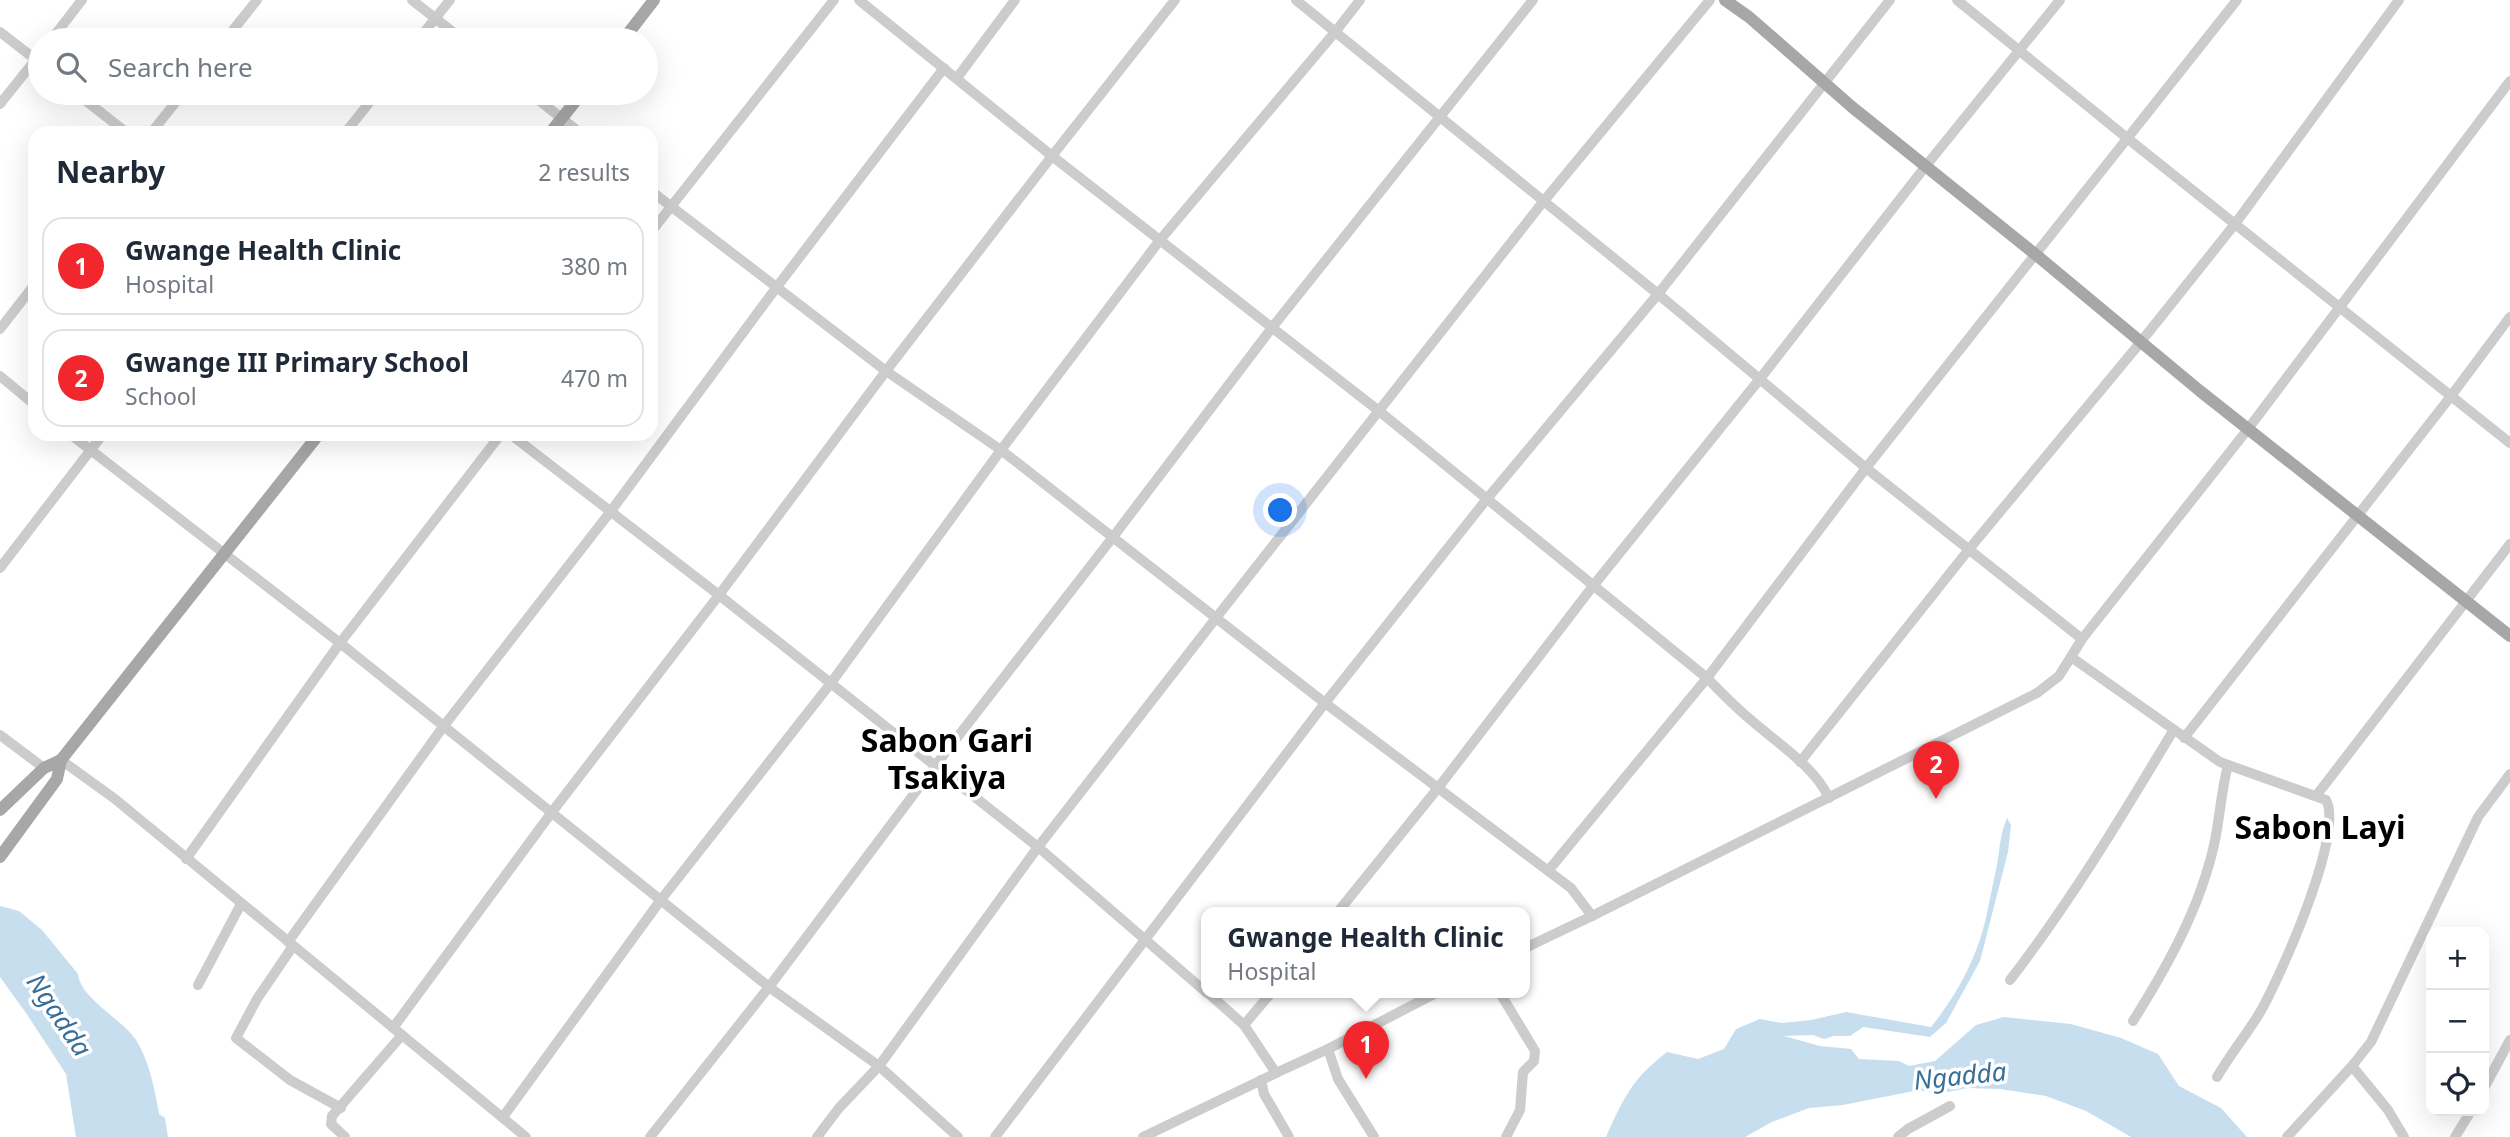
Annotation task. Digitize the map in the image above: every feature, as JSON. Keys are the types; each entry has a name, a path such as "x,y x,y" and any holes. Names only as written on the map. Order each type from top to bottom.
{"main road":[{"path":"632,28 654,0"},
{"path":"1725,0 1749,17 1824,83 2140,343 2510,636"},
{"path":"556,126 572,105"},
{"path":"0,810 44,768 61,760 313,441"},
{"path":"0,857 57,779 61,760"}],"street":[{"path":"60,28 82,0"},
{"path":"235,28 257,0"},
{"path":"412,0 448,28"},
{"path":"427,28 450,0"},
{"path":"658,222 834,0"},
{"path":"859,0 1052,156 1379,411 1707,678 1747,717 1800,762 1823,786 1829,798"},
{"path":"957,78 1015,0"},
{"path":"345,1137 331,1124 332,1116 375,1063 551,812 719,595 886,371 1175,0"},
{"path":"1296,0 1658,294 1866,468 2082,639"},
{"path":"503,1116 660,901 831,683 1001,450 1160,240 1360,0"},
{"path":"650,1137 769,987 935,765 1271,329 1533,0"},
{"path":"817,1137 839,1108 879,1066 1038,848 1216,618 1543,202 1710,0"},
{"path":"995,1137 1325,703 1486,500 1658,294 1890,0"},
{"path":"1958,0 2510,443"},
{"path":"1342,907 1438,788 1593,586 2060,0"},
{"path":"1548,871 1707,678 1866,468 2236,0"},
{"path":"1800,762 1970,548 2235,224 2399,0"},
{"path":"0,32 28,52"},
{"path":"341,1108 290,1080 236,1038 257,999 291,944 443,727 611,511 776,288 944,68"},
{"path":"0,104 28,72"},
{"path":"1530,946 2037,693 2059,676 2082,639 2248,429 2510,81"},
{"path":"91,105 118,126"},
{"path":"157,126 173,105"},
{"path":"351,126 367,105"},
{"path":"545,105 572,126"},
{"path":"658,197 886,371 1001,450 1325,703 1572,888 1592,916"},
{"path":"0,329 28,293"},
{"path":"2184,738 2510,317"},
{"path":"0,376 28,399"},
{"path":"79,441 340,643 769,987 879,1066 958,1137"},
{"path":"0,568 97,441"},
{"path":"186,859 340,643 496,441"},
{"path":"519,441 935,765 1038,848 1201,988"},
{"path":"2316,796 2510,544"},
{"path":"2071,657 2184,738 2228,765 2326,800 2330,808 2320,872 2285,957 2259,1013 2217,1077"},
{"path":"2010,980 2041,941 2080,882 2174,731"},
{"path":"0,735 44,768"},
{"path":"61,760 115,799 526,1137"},
{"path":"2133,1021 2176,947 2204,883 2228,765"},
{"path":"2287,1137 2371,1042 2478,817 2510,774"},
{"path":"198,985 241,904"},
{"path":"1213,998 1244,1025 1276,1073"},
{"path":"1244,1025 1267,998"},
{"path":"1143,1137 1328,1049 1426,998"},
{"path":"1503,998 1535,1051 1534,1061 1521,1077 1523,1092 1517,1120 1506,1137"},
{"path":"2489,1079 2510,1040"},
{"path":"1328,1049 1338,1079 1374,1137"},
{"path":"2352,1066 2388,1110 2404,1137"},
{"path":"1261,1080 1264,1094 1289,1137"},
{"path":"1898,1137 1950,1106"},
{"path":"2455,1137 2468,1116"}],"water":[{"name":"Ngadda","path":"2007,818 2011,825 2008,852 1980,961 1946,1023 1930,1037 1863,1027 1850,1036 1824,1039 1813,1035 1784,1036 1820,1046 1851,1049 1859,1059 1899,1061 1909,1066 1935,1061 1976,1025 2004,1017 2071,1024 2121,1038 2158,1054 2179,1086 2221,1108 2247,1137 2131,1137 2086,1111 2046,1096 2000,1089 1968,1088 1937,1094 1919,1090 1843,1105 1809,1108 1772,1122 1745,1137 1606,1137 1637,1080 1667,1052 1698,1059 1724,1049 1736,1029 1760,1019 1782,1023 1846,1012 1931,1027 1961,983 1978,946"},
{"name":"Ngadda","path":"0,906 19,911 42,930 78,974 86,991 136,1040 148,1066 159,1114 165,1118 168,1137 76,1137 66,1074 0,977"}],"place":[{"name":"Gwange III Primary School","path":"1936,799"},
{"name":"Gwange Health Clinic","path":"1366,1079"}],"district":[{"name":"Sabon Gari Tsakiya","path":"947,760"},
{"name":"Sabon Layi","path":"2320,828"}]}
